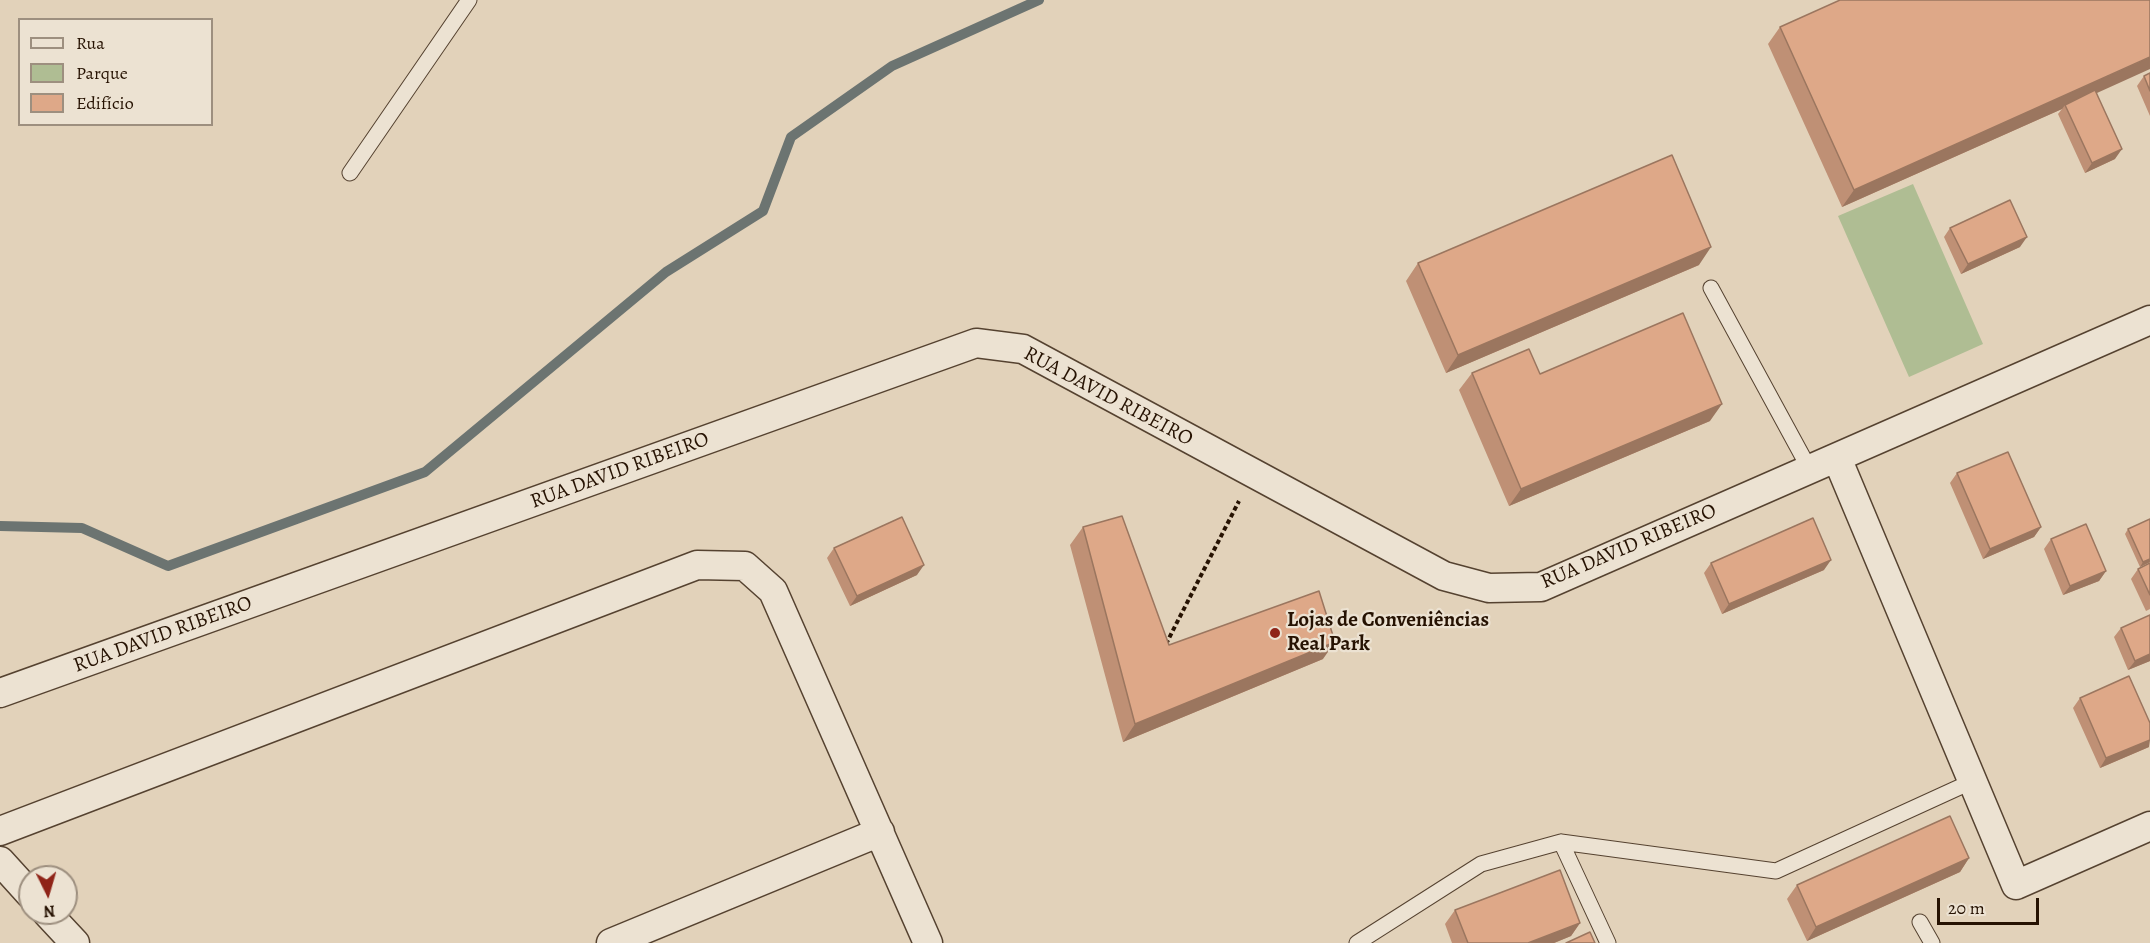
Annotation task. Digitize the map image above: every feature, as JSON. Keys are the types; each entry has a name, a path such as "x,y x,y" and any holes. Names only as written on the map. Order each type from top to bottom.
{"street":[{"name":"RUA DAVID RIBEIRO","path":"0,693 976,344 1023,349 1444,576 1489,588 1541,587 2150,320"},
{"path":"1837,458 2016,885 2150,826"},
{"path":"0,831 698,565 745,566 773,591 928,943"},
{"path":"611,943 879,832"},
{"path":"0,861 18,881"},
{"path":"58,925 75,943"}],"lane":[{"path":"350,173 469,0"},
{"path":"1711,288 1810,470"},
{"path":"1357,943 1481,864 1561,843 1776,871 1972,782"},
{"path":"1561,843 1608,943"},
{"path":"1920,922 1932,943"}],"path":[{"path":"1162,652 1253,474"}],"green space":[{"path":"1913,184 1983,344 1909,377 1838,216"}],"building":[{"path":"1840,0 2150,0 2150,57 1854,190 1780,27"},
{"path":"2150,73 2150,91 2144,76"},
{"path":"2095,90 2122,149 2092,163 2065,105"},
{"path":"1672,155 1711,247 1458,355 1418,263"},
{"path":"2010,200 2027,237 1968,264 1950,228"},
{"path":"1683,313 1722,404 1521,489 1472,373 1529,349 1540,374"},
{"path":"2008,452 2041,527 1990,549 1957,473"},
{"name":"Lojas de Conveniências Real Park","path":"1122,516 1169,645 1319,591 1335,642 1135,724 1083,527"},
{"path":"902,517 924,565 857,596 834,548"},
{"path":"1813,518 1831,560 1729,604 1711,563"},
{"path":"2150,519 2150,559 2143,562 2128,529"},
{"path":"2086,524 2106,571 2070,586 2051,539"},
{"path":"2150,563 2150,595 2138,569"},
{"path":"2150,615 2150,654 2135,661 2121,628"},
{"path":"2129,676 2150,723 2150,740 2106,758 2080,698"},
{"path":"1950,816 1969,858 1816,927 1797,885"},
{"path":"1560,870 1580,923 1528,943 1468,943 1455,910"},
{"path":"1590,932 1595,943 1566,943"}],"waterway":[{"path":"0,526 82,528 168,566 425,472 666,272 763,211 791,137 892,66 1039,0"}],"place":[{"name":"Lojas de Conveniências Real Park","path":"1275,633"}]}
